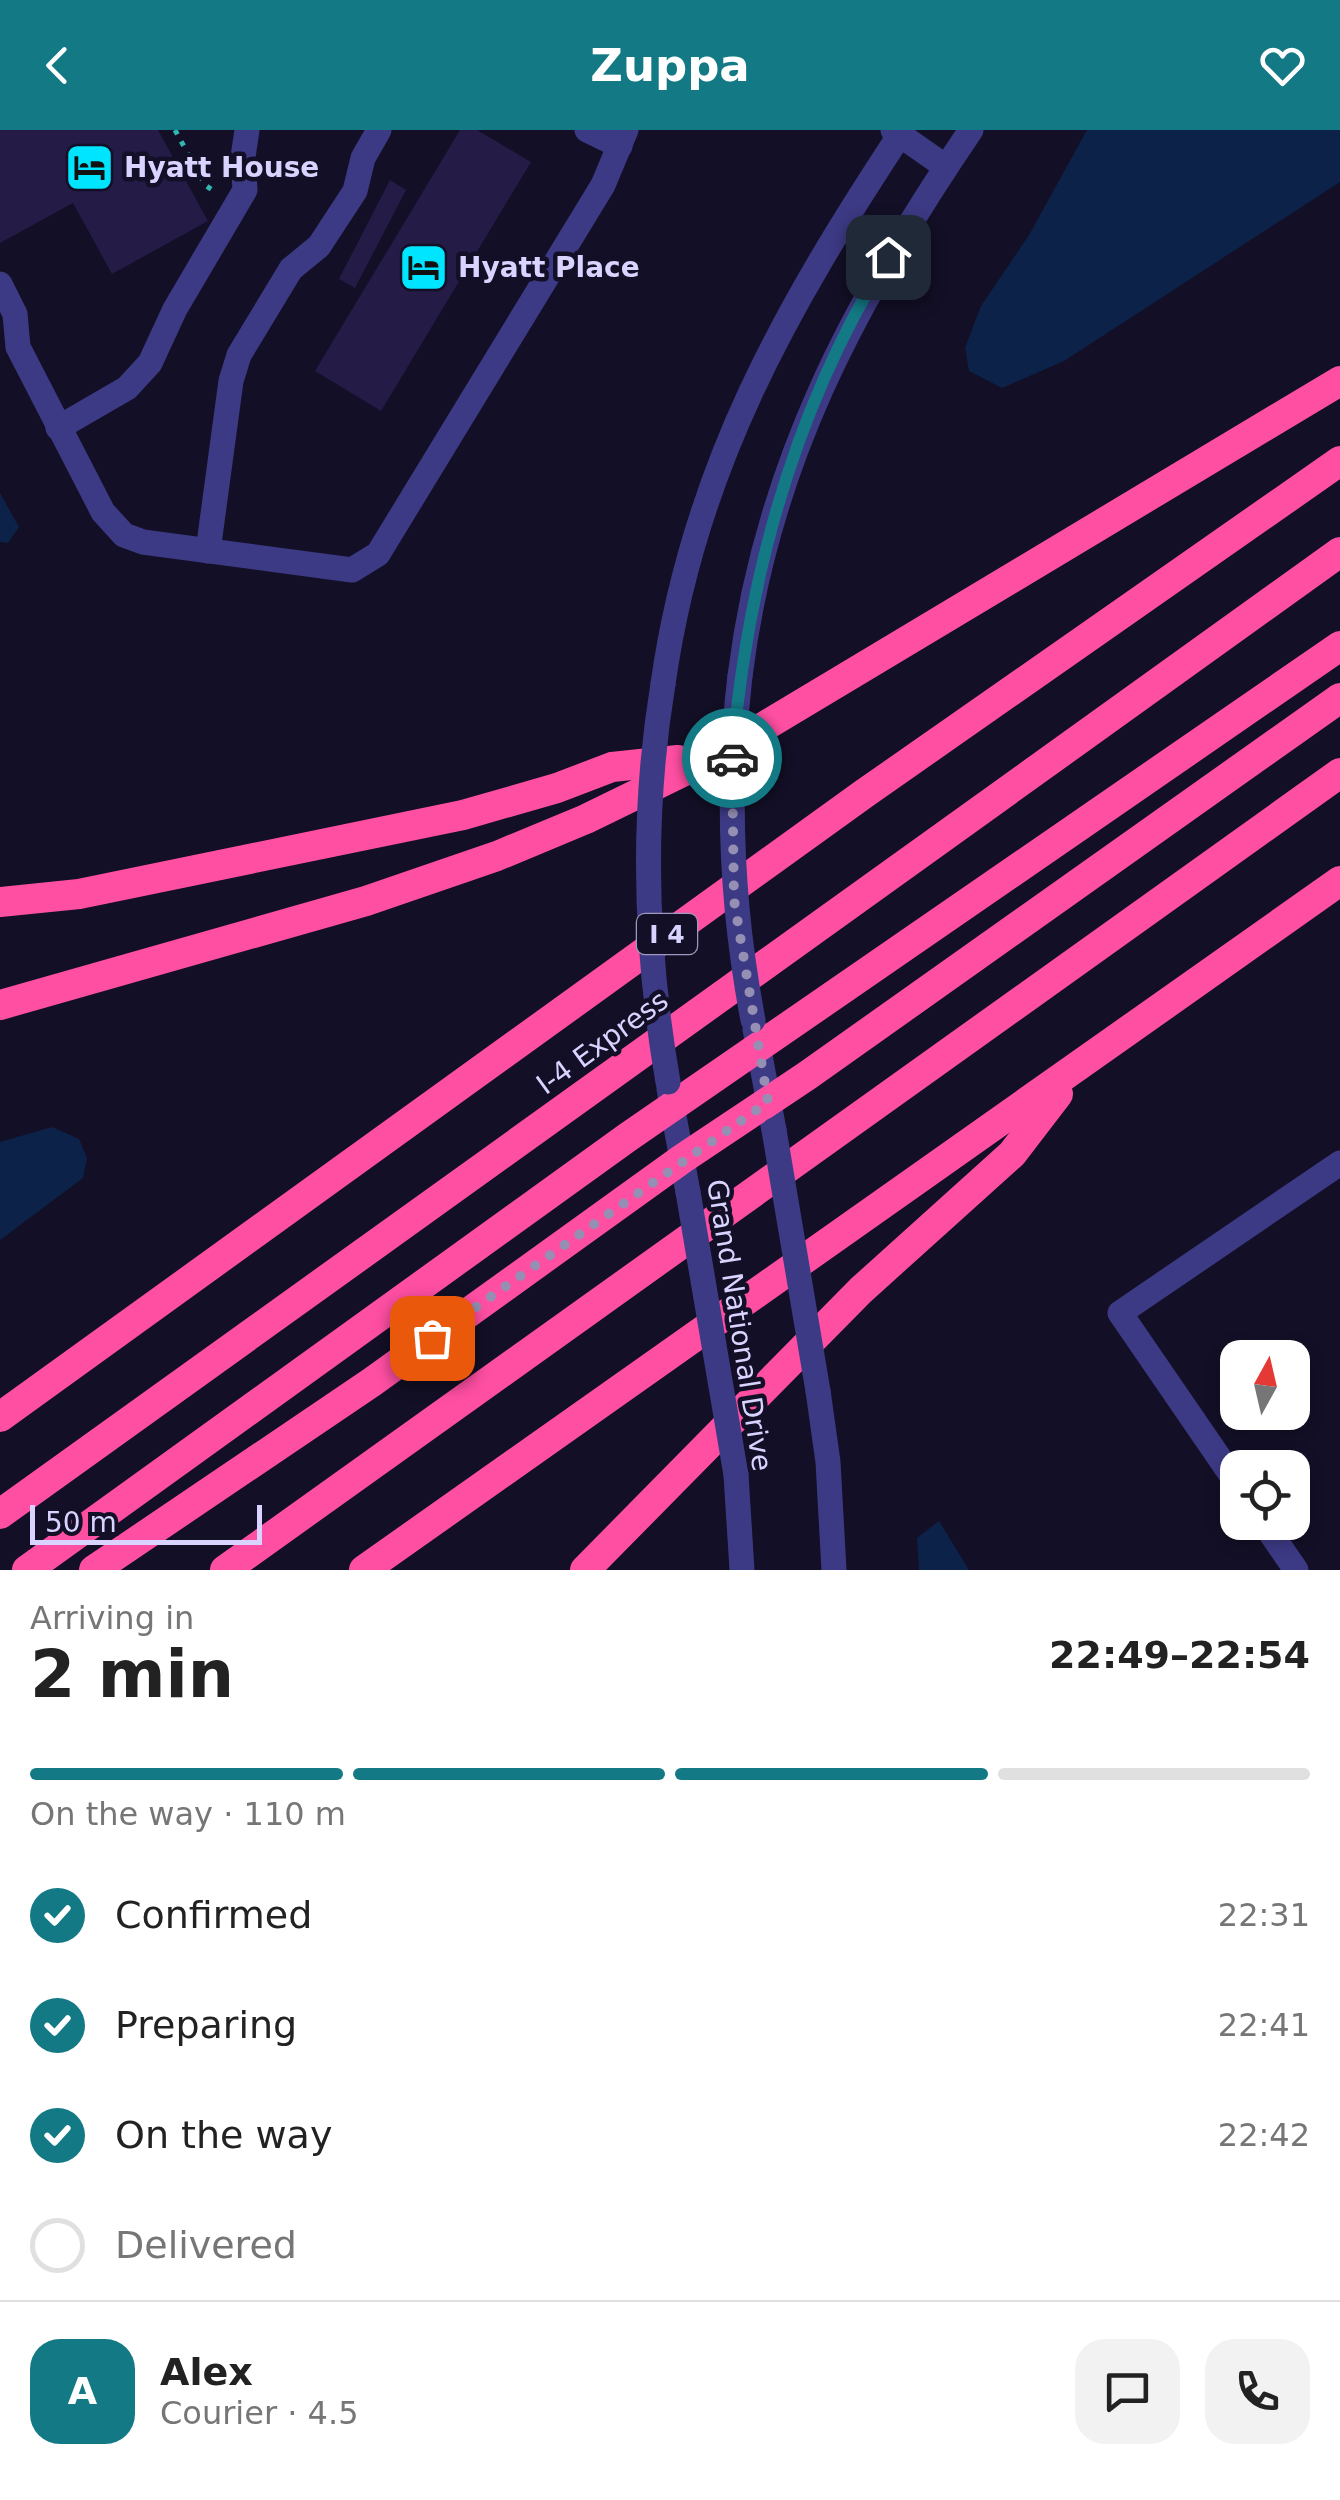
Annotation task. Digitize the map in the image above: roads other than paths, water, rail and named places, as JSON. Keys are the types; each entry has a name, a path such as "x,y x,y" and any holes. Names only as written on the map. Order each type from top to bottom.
{"highway":[{"path":"0,1005 402,890 586,820 716,756 1340,381"},
{"name":"I 4","path":"0,1417 833,816 1340,461"},
{"name":"I-4 Express","path":"0,1514 1340,552"},
{"path":"27,1570 756,1034 1340,646"},
{"path":"94,1570 372,1382 682,1159 771,1116 1340,698"},
{"path":"0,902 79,894 462,814 557,788 612,766 716,756"},
{"path":"225,1570 1340,773"},
{"path":"364,1570 1340,882"},
{"path":"585,1570 847,1304 1012,1154 1074,1072"}],"street":[{"path":"226,130 243,157"},
{"path":"58,428 127,388 150,363 174,309 239,204 247,179 243,157 247,130"},
{"path":"208,551 239,354 291,269 319,246 344,208 379,130"},
{"path":"0,284 15,314 18,347 58,428 116,529 143,542 340,570 370,563 603,185 623,138 587,130"},
{"path":"834,1570 829,1475 818,1391 756,1034 731,857 732,761 740,676 765,544 810,409 873,281 971,130"},
{"path":"898,132 946,167"},
{"name":"Grand National Drive","path":"742,1570 736,1476 655,995 648,885 650,774 663,684 694,533 731,430 806,280 898,132"},
{"path":"1220,1460 1120,1313 1340,1164"},
{"path":"1275,1540 1296,1570"}],"water":[{"path":"1087,130 1340,130 1340,182 1064,361 1002,388 969,371 965,348 981,306 1029,235"},
{"path":"0,493 19,527 8,543 0,542"},
{"path":"52,1127 79,1139 87,1158 83,1178 0,1240 0,1142"},
{"path":"939,1521 969,1570 919,1570 917,1538"}],"place":[{"name":"Hyatt House","path":"89,167"},
{"name":"Hyatt Place","path":"423,267"}]}
